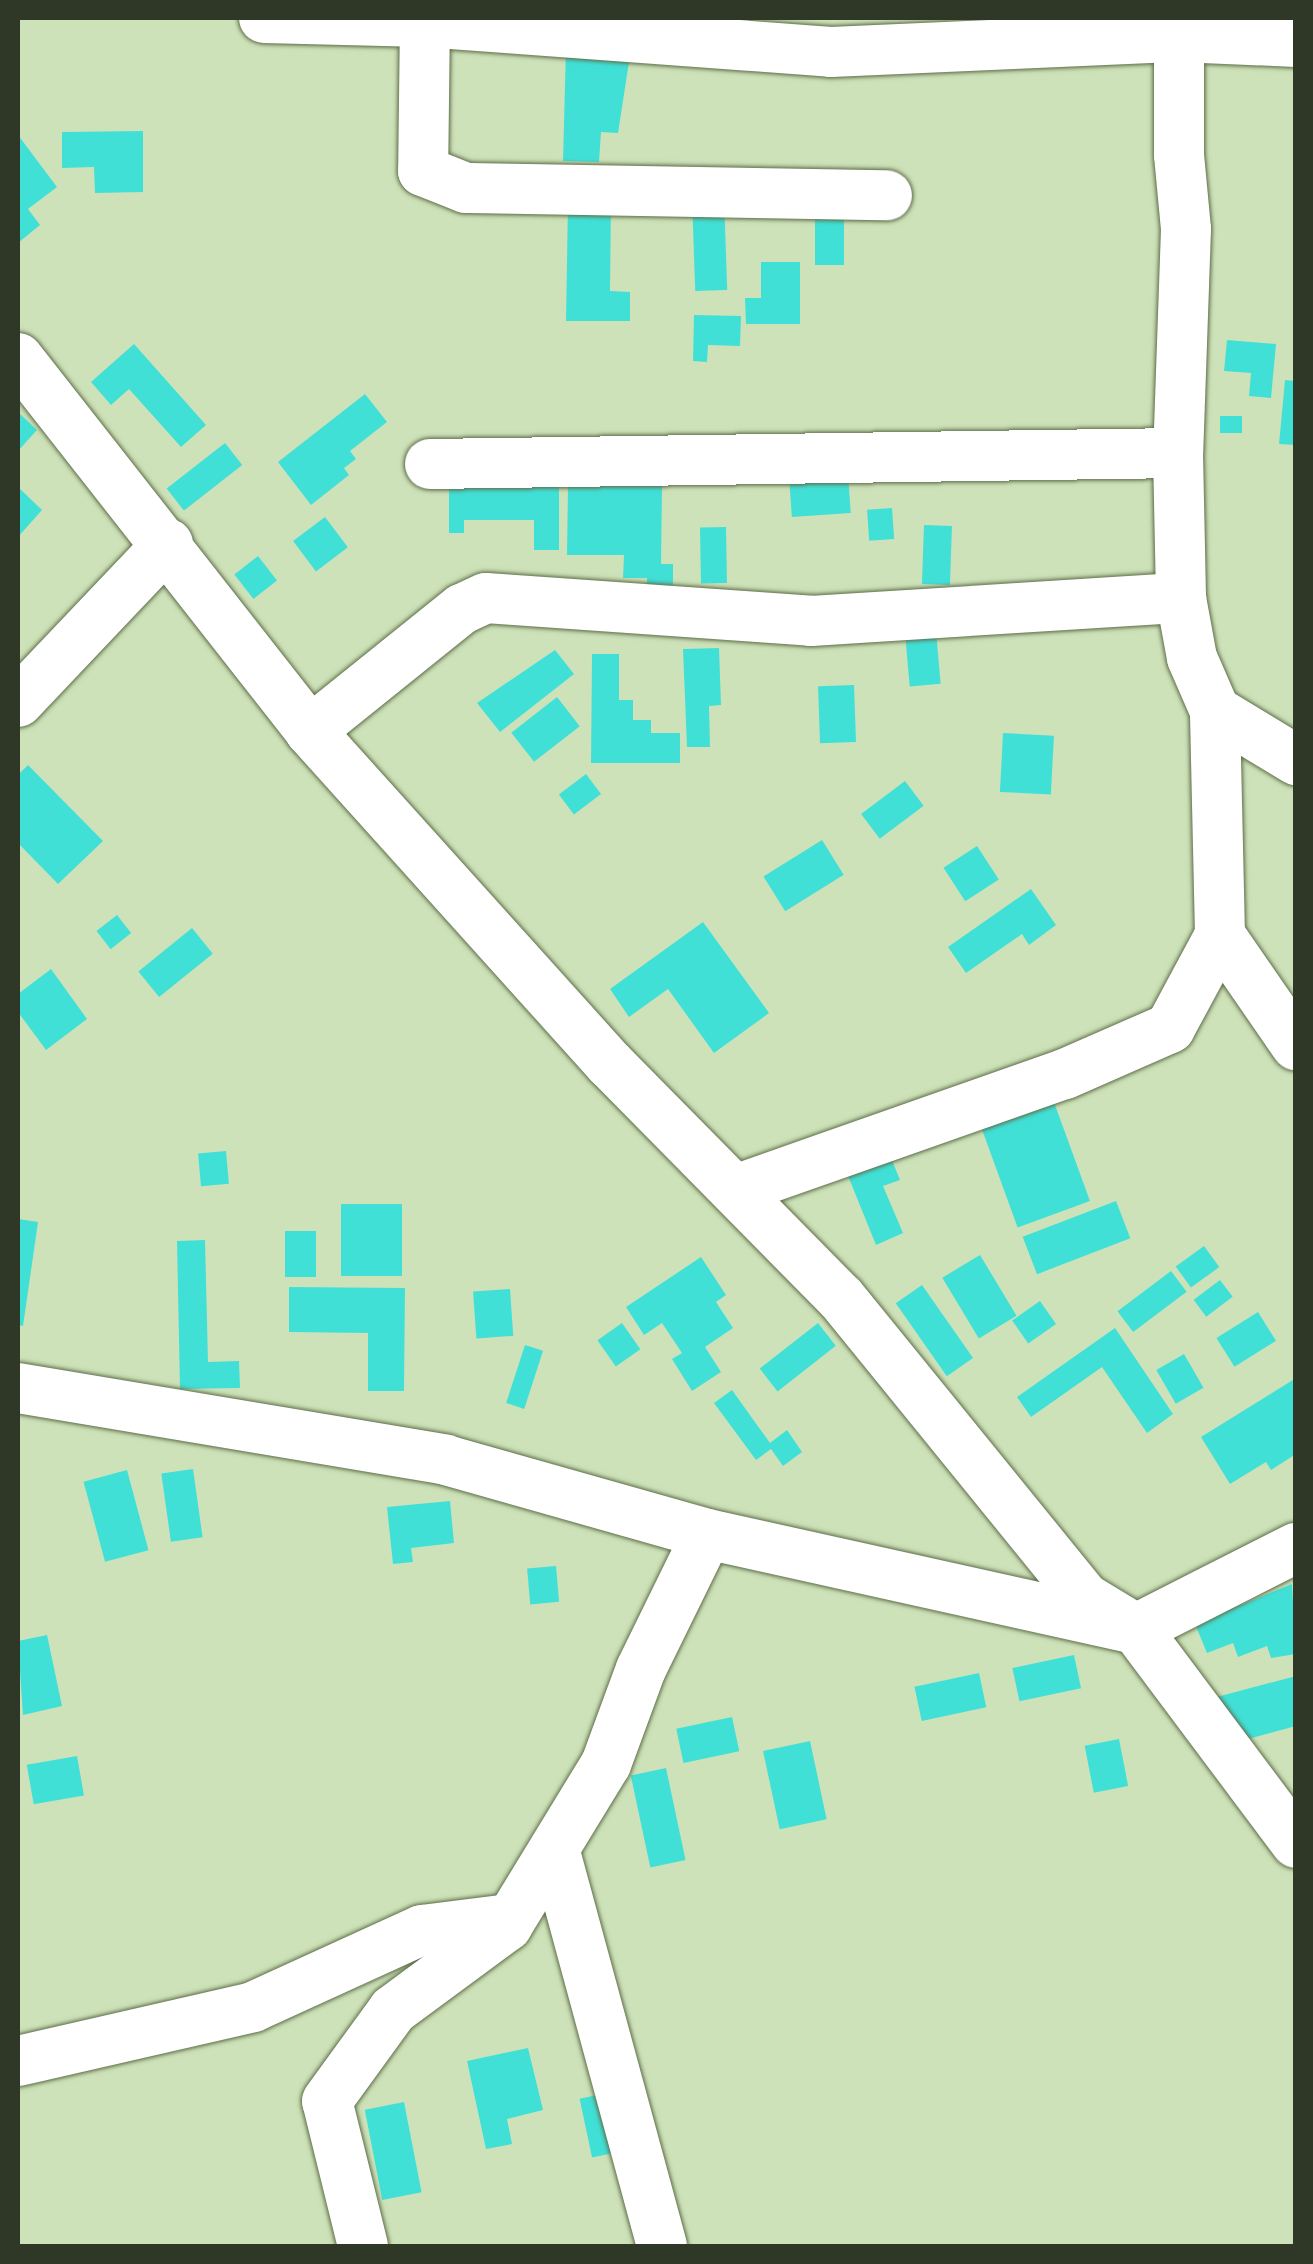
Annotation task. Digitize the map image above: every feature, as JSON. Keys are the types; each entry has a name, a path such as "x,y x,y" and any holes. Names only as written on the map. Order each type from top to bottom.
{"street":[{"path":"264,18 424,20 831,52 1179,27 1296,42"},
{"path":"424,20 423,172 466,188 887,194"},
{"path":"735,1190 1065,1074 1170,1028 1220,935 1214,711 1192,658 1181,598 1178,453 1186,228 1179,27"},
{"path":"18,358 168,544 310,731 610,1064 841,1298 1085,1598 1136,1629 1296,1843"},
{"path":"430,464 1178,453"},
{"path":"18,702 168,544"},
{"path":"310,731 462,608 486,598 812,621 1181,598"},
{"path":"1214,711 1296,760"},
{"path":"1220,935 1296,1045"},
{"path":"18,1388 446,1460 707,1534 1136,1629 1296,1548"},
{"path":"362,2246 327,2101 393,2010 508,1918 555,1852 606,1764 641,1669 707,1534"},
{"path":"555,1852 662,2246"},
{"path":"18,2061 253,2007 422,1930 508,1918"}],"building":[{"path":"566,47 631,49 618,133 601,132 599,162 563,161"},
{"path":"143,131 143,192 95,193 94,167 62,168 62,132"},
{"path":"18,135 57,187 28,209 40,225 18,243"},
{"path":"724,198 727,290 695,291 692,199"},
{"path":"815,198 844,198 844,265 815,265"},
{"path":"568,202 611,203 610,291 630,292 630,321 566,321"},
{"path":"761,262 800,262 800,324 746,324 745,298 761,298"},
{"path":"694,315 741,316 740,346 708,345 707,362 693,361"},
{"path":"1227,340 1276,344 1271,398 1249,396 1251,373 1224,371"},
{"path":"134,344 206,425 181,447 129,389 111,405 91,382"},
{"path":"1285,380 1296,381 1296,445 1279,444"},
{"path":"365,394 387,422 350,451 356,459 344,468 349,475 311,505 278,462"},
{"path":"18,412 37,430 18,451"},
{"path":"1220,416 1242,416 1242,433 1220,433"},
{"path":"225,443 242,465 184,511 167,489"},
{"path":"449,474 559,474 559,550 534,550 534,520 464,520 464,533 449,533"},
{"path":"848,474 851,513 792,517 789,478"},
{"path":"568,486 662,486 661,564 673,564 673,592 647,592 647,578 623,578 624,555 567,555"},
{"path":"18,487 42,510 18,537"},
{"path":"892,508 894,539 869,541 867,510"},
{"path":"325,517 348,547 316,571 293,541"},
{"path":"924,525 952,526 950,585 922,584"},
{"path":"700,527 726,527 727,583 701,583"},
{"path":"258,556 277,580 253,599 234,574"},
{"path":"936,631 941,684 910,687 905,634"},
{"path":"719,648 721,705 709,706 710,747 687,747 683,649"},
{"path":"555,650 574,674 500,732 477,703"},
{"path":"592,654 619,654 619,700 633,700 633,720 651,720 651,733 680,733 680,763 591,763"},
{"path":"854,685 856,742 820,743 818,686"},
{"path":"557,697 580,726 534,762 511,733"},
{"path":"1003,733 1054,736 1051,795 1000,792"},
{"path":"28,765 103,841 58,884 18,843 18,775"},
{"path":"586,774 601,794 574,814 559,794"},
{"path":"905,781 924,806 880,839 861,814"},
{"path":"822,840 844,875 785,911 763,877"},
{"path":"977,846 999,880 965,901 943,868"},
{"path":"1031,889 1056,925 1029,945 1022,934 966,973 948,947"},
{"path":"117,915 131,933 111,949 97,931"},
{"path":"703,922 769,1013 714,1053 668,989 629,1017 610,989"},
{"path":"192,928 213,954 159,997 138,971"},
{"path":"51,969 87,1019 46,1050 18,1012 18,994"},
{"path":"1051,1094 1090,1201 1018,1227 979,1120"},
{"path":"885,1143 900,1180 883,1186 903,1233 876,1245 842,1161"},
{"path":"226,1151 229,1184 201,1186 198,1153"},
{"path":"1116,1201 1130,1238 1037,1274 1023,1237"},
{"path":"341,1204 402,1204 402,1276 341,1276"},
{"path":"18,1219 38,1222 23,1326 18,1325"},
{"path":"285,1231 316,1231 316,1277 285,1277"},
{"path":"205,1240 208,1362 239,1361 240,1388 180,1389 177,1241"},
{"path":"1204,1246 1219,1267 1191,1288 1176,1267"},
{"path":"980,1255 1017,1316 979,1339 942,1278"},
{"path":"701,1257 726,1295 716,1302 733,1328 705,1347 721,1372 692,1391 672,1359 682,1353 662,1323 644,1335 626,1307"},
{"path":"1171,1271 1187,1292 1133,1332 1117,1311"},
{"path":"1220,1280 1233,1297 1206,1317 1194,1300"},
{"path":"922,1285 973,1358 947,1376 896,1303"},
{"path":"289,1287 405,1288 404,1391 368,1391 368,1333 289,1332"},
{"path":"510,1289 513,1336 476,1338 473,1292"},
{"path":"1040,1301 1056,1324 1028,1343 1012,1321"},
{"path":"1258,1312 1276,1341 1234,1367 1216,1338"},
{"path":"622,1323 640,1349 616,1366 597,1340"},
{"path":"818,1323 836,1346 778,1391 760,1369"},
{"path":"1115,1328 1173,1414 1147,1433 1102,1367 1031,1417 1017,1397"},
{"path":"525,1345 543,1351 524,1409 506,1403"},
{"path":"1184,1354 1204,1388 1176,1404 1156,1370"},
{"path":"1296,1378 1296,1454 1271,1470 1266,1462 1230,1484 1201,1437"},
{"path":"732,1390 770,1443 787,1430 802,1452 783,1466 771,1449 756,1460 714,1403"},
{"path":"193,1469 203,1537 171,1542 161,1473"},
{"path":"127,1470 148,1550 105,1562 84,1482"},
{"path":"450,1501 454,1543 411,1548 413,1562 393,1564 387,1507"},
{"path":"556,1566 559,1602 530,1604 527,1569"},
{"path":"1292,1584 1296,1654 1271,1658 1267,1646 1238,1657 1233,1643 1207,1653 1195,1624"},
{"path":"47,1635 62,1706 23,1715 18,1641"},
{"path":"1074,1655 1081,1688 1019,1701 1012,1668"},
{"path":"979,1673 986,1707 922,1721 914,1687"},
{"path":"1296,1676 1296,1726 1226,1745 1213,1698"},
{"path":"732,1717 739,1751 684,1763 676,1729"},
{"path":"1119,1739 1128,1786 1094,1793 1085,1746"},
{"path":"810,1741 827,1819 780,1829 763,1751"},
{"path":"77,1756 84,1795 34,1804 27,1765"},
{"path":"666,1768 686,1860 650,1867 631,1775"},
{"path":"528,2048 543,2110 507,2119 512,2144 486,2149 467,2061"},
{"path":"607,2093 619,2152 592,2158 580,2099"},
{"path":"404,2102 422,2192 382,2200 365,2110"}]}
